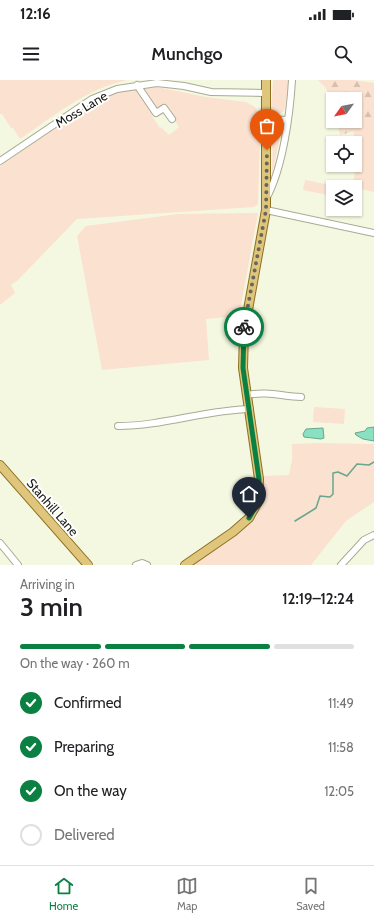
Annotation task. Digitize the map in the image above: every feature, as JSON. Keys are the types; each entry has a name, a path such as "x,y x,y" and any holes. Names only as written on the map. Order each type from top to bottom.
{"main road":[{"path":"185,565 239,527 252,514 258,502 259,479 243,368 244,332 266,210 266,80"},
{"name":"Stanhill Lane","path":"0,465 88,565"}],"street":[{"path":"267,197 274,182 287,120 292,80"},
{"name":"Moss Lane","path":"1,158 92,99 117,89 157,83 184,86 211,92 266,92"},
{"path":"137,85 156,113 164,108 172,119"},
{"path":"267,119 287,120"},
{"path":"266,210 374,233"},
{"path":"247,395 268,392 276,395 301,397"},
{"path":"118,426 143,426 234,410 250,409"},
{"path":"341,565 364,540 374,535"},
{"path":"0,543 18,565"},
{"path":"136,565 147,565"}],"green space":[{"path":"0,80 127,80 98,90 71,104 20,139 2,114 0,114"},
{"path":"273,80 290,80 284,111 277,115 271,111"},
{"path":"318,80 354,80 374,83 374,123 363,129 340,135 338,128 362,128 362,92 328,92"},
{"path":"157,87 206,97 246,102 255,107 257,111 260,138 258,204 254,207 77,219 17,281 11,285 15,293 0,305 0,166 90,103 113,94 136,88 160,128 161,127 169,135 179,127 164,105 155,110 140,89"},
{"path":"374,123 374,192 362,189 362,180 353,180 355,172 362,172 362,136 354,136 353,132"},
{"path":"277,124 282,127 272,175 273,125"},
{"path":"305,180 326,184 326,195 303,190"},
{"path":"258,213 239,316 206,319 209,360 102,370 77,236 86,226 178,214"},
{"path":"314,407 345,409 344,424 313,422"},
{"path":"292,444 374,444 374,502 346,521 311,565 193,565 239,534 254,519 258,513 260,504 263,476 289,475 292,460"}],"shaded area":[{"path":"374,427 374,441 363,439 355,433 365,431 367,428"},
{"path":"323,428 324,438 304,437 303,434 306,429"}],"waterway":[{"path":"295,521 316,508 320,496 330,497 333,494 333,473 338,472 347,476 357,464 369,465 374,462"}],"way so far":[{"path":"244,327 266,210 267,150"}],"route":[{"path":"244,327 243,368 259,479 258,502 249,518"}]}
